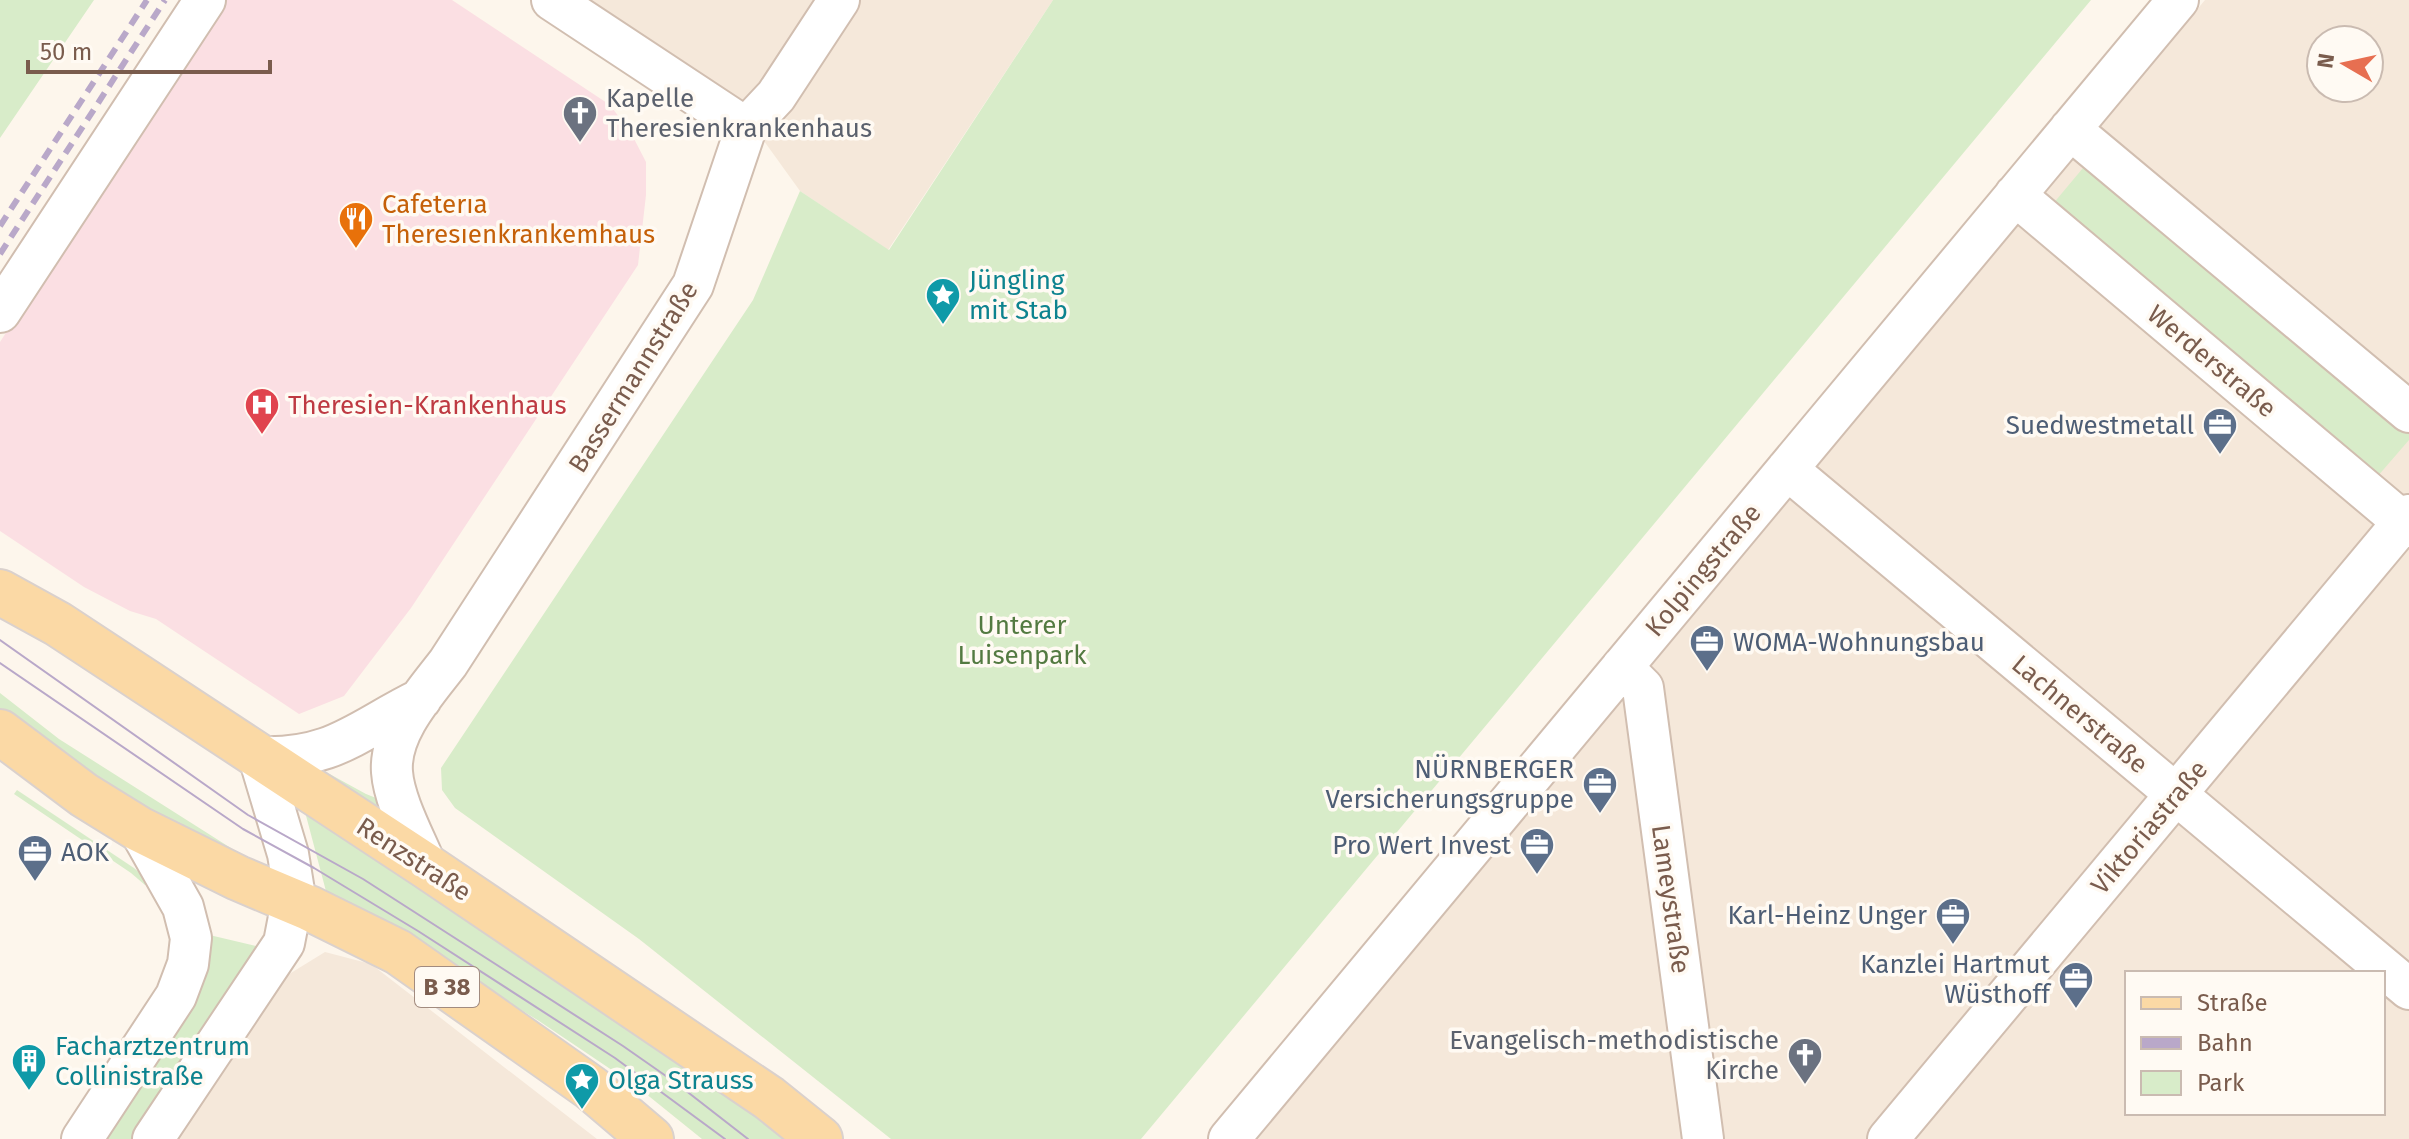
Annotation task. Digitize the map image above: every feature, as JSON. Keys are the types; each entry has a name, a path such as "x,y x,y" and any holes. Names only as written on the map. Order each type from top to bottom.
{"main road":[{"name":"Renzstraße","path":"0,592 58,624 426,866 756,1090 820,1139"},
{"name":"B 38","path":"0,732 74,788 139,829 398,952 591,1088 651,1139"}],"street":[{"path":"0,312 205,0"},
{"path":"552,0 746,128"},
{"name":"Bassermannstraße","path":"426,866 392,772 395,743 693,285 746,128 776,96 839,0"},
{"name":"Kolpingstraße","path":"1229,1139 2178,0"},
{"path":"2070,129 2409,412"},
{"name":"Werderstraße","path":"2015,195 2407,521"},
{"name":"Lachnerstraße","path":"1787,469 2409,989"},
{"name":"Viktoriastraße","path":"1888,1139 2407,521"},
{"name":"Lameystraße","path":"1622,667 1643,688 1703,1139"},
{"name":"Bassermannstraße","path":"259,757 311,755 332,748 421,699"},
{"path":"153,1139 284,943 294,901 288,854 259,757"},
{"path":"82,1139 176,996 188,964 191,938 183,907 139,829"}],"shaded area":[{"name":"Theresien-Krankenhaus","path":"222,0 452,0 610,105 631,133 646,162 646,195 638,265 411,608 344,696 299,714 156,619 130,611 84,587 0,531 0,342"},
{"path":"577,0 1053,0 888,250 800,191 741,109"},
{"path":"2205,0 2409,0 2409,1139 1253,1139"},
{"path":"325,952 371,964 597,1139 178,1139 286,976"}],"green space":[{"path":"0,0 94,0 0,138"},
{"name":"Unterer Luisenpark","path":"1053,0 2091,0 1141,1139 891,1139 639,939 455,808 442,790 441,768 753,300 800,191 889,250"},
{"path":"2088,162 2409,430 2409,440 2377,477 2052,205"},
{"path":"0,693 59,739 234,850 233,859 172,830 111,786 53,751 0,712"},
{"path":"306,761 391,804 396,826"},
{"path":"17,790 149,881 145,885 14,794"},
{"path":"304,808 792,1139 702,1139 640,1089 539,1021 402,936 327,895"},
{"path":"201,933 256,946 243,979 137,1139 98,1139"}],"tram line":[{"path":"0,640 248,815 363,879 623,1046 748,1139"},
{"path":"0,663 243,829 418,931 615,1058 725,1139"}],"railway":[{"path":"0,226 147,0"},
{"path":"0,254 165,0"}],"place":[{"name":"Kapelle Theresienkrankenhaus","path":"580,144"},
{"name":"Cafeterıa Theresıenkrankemhaus","path":"356,250"},
{"name":"Jüngling mit Stab","path":"943,326"},
{"name":"Theresien-Krankenhaus","path":"262,436"},
{"name":"Suedwestmetall","path":"2220,456"},
{"name":"WOMA-Wohnungsbau","path":"1707,673"},
{"name":"NÜRNBERGER Versicherungsgruppe","path":"1600,815"},
{"name":"Pro Wert Invest","path":"1537,876"},
{"name":"AOK","path":"35,883"},
{"name":"Karl-Heinz Unger","path":"1953,946"},
{"name":"Kanzlei Hartmut Wüsthoff","path":"2076,1010"},
{"name":"Evangelisch-methodistische Kirche","path":"1805,1086"},
{"name":"Facharztzentrum Collinistraße","path":"29,1092"},
{"name":"Olga Strauss","path":"582,1111"}]}
